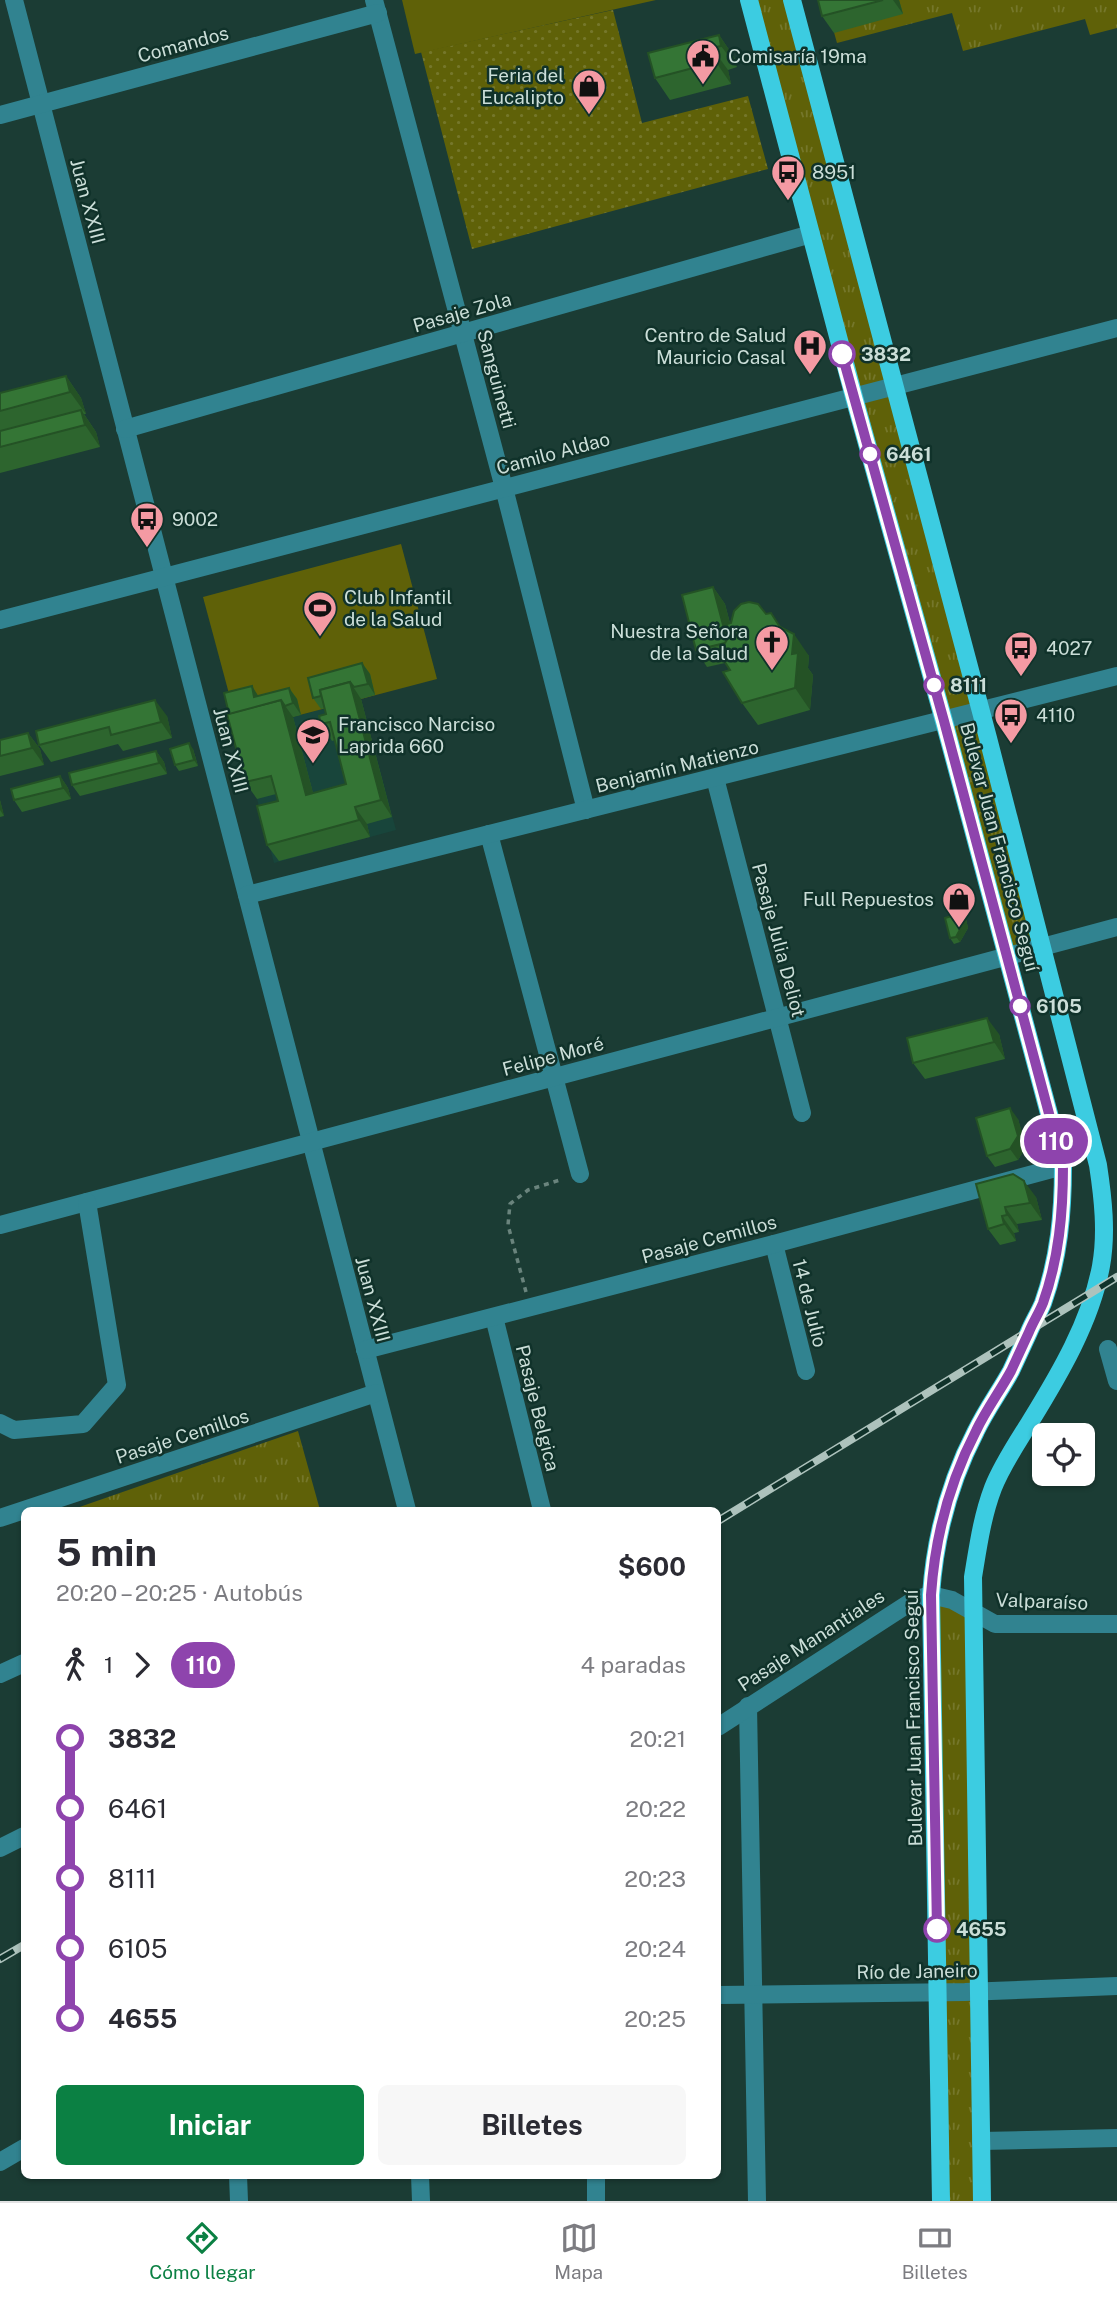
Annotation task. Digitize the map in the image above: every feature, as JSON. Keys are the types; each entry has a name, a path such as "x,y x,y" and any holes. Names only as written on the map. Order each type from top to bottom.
{"main road":[{"name":"Bulevar Juan Francisco Seguí","path":"749,0 1063,1166 1062,1213 1053,1272 1042,1306 1011,1370 976,1431 948,1495 933,1563 931,1595 942,2201"},
{"name":"Bulevar Juan Francisco Seguí","path":"792,0 1043,947 1098,1165 1102,1198 1104,1232 1095,1290 1080,1329 1049,1390 994,1486 979,1539 973,1577 982,2201"}],"street":[{"name":"Juan XXIII","path":"14,0 406,1507"},
{"name":"Comandos","path":"0,116 376,6"},
{"name":"Sanguinetti","path":"376,6 586,810"},
{"name":"Pasaje Zola","path":"125,429 811,234"},
{"name":"Camilo Aldao","path":"0,620 1117,328"},
{"name":"Benjamín Matienzo","path":"247,895 1117,676"},
{"name":"Pasaje Julia Deliot","path":"715,778 802,1113"},
{"path":"489,834 580,1174"},
{"name":"Felipe Moré","path":"0,1225 1117,927"},
{"name":"Pasaje Cemillos","path":"365,1350 1063,1166"},
{"path":"0,1423 14,1430 83,1424 117,1385 87,1202"},
{"name":"14 de Julio","path":"774,1244 806,1371"},
{"name":"Pasaje Belgica","path":"494,1317 541,1507"},
{"path":"1108,1349 1117,1381"},
{"name":"Pasaje Cemillos","path":"39,1507 376,1393"},
{"name":"Pasaje Cemillos","path":"0,1518 21,1512"},
{"name":"Valparaíso","path":"931,1595 952,1600 995,1624 1117,1624"},
{"name":"Pasaje Manantiales","path":"721,1725 914,1600 931,1595"},
{"path":"0,1674 21,1664"},
{"path":"748,1706 757,2201"},
{"path":"0,1847 21,1837"},
{"name":"Río de Janeiro","path":"721,1995 1117,1986"},
{"path":"981,2141 1117,2138"},
{"path":"0,2162 21,2150"},
{"path":"238,2179 239,2201"},
{"path":"420,2179 421,2201"},
{"path":"596,2179 596,2201"}],"path":[{"path":"530,1308 508,1225 510,1204 528,1190 580,1174"}],"shaded area":[{"name":"Francisco Narciso Laprida 660","path":"361,699 396,830 274,863 239,731"}],"green space":[{"path":"402,0 656,0 415,54"},
{"path":"749,0 792,0 1043,947 1007,956"},
{"path":"825,0 1117,0 1117,28 1090,35 1085,19 963,51 952,13 837,43"},
{"path":"613,10 642,123 748,96 768,169 472,249 421,52"},
{"name":"Club Infantil de la Salud","path":"401,544 437,679 239,731 203,597"},
{"path":"298,1431 319,1507 80,1507"},
{"path":"938,1596 973,1613 982,2201 941,2201"}],"building":[{"path":"818,0 883,0 822,16"},
{"path":"719,35 721,46 712,48 716,62 655,78 648,53"},
{"path":"66,376 70,392 0,411 0,393"},
{"path":"81,410 85,425 0,447 0,431"},
{"path":"713,587 727,640 725,643 696,650 682,595"},
{"name":"Nuestra Señora de la Salud","path":"741,604 758,604 766,614 771,613 780,627 794,634 792,654 798,653 795,688 742,703 723,672 730,670 719,653 728,638 727,624 731,623 734,611"},
{"path":"362,663 368,684 354,687 350,682 320,690 321,696 313,698 308,678"},
{"path":"350,682 381,800 355,807 359,820 267,845 257,806 278,801 271,776 245,782 227,714 281,700 306,795 346,784 330,722 321,724 319,716 326,714 320,690"},
{"path":"252,686 254,697 289,688 293,703 285,706 281,700 229,714 224,693"},
{"path":"155,700 161,722 111,735 109,727 39,745 36,731"},
{"path":"28,733 32,748 0,756 0,740"},
{"path":"189,743 194,760 175,765 170,749"},
{"path":"156,751 159,763 72,785 69,773"},
{"path":"60,776 63,788 14,800 11,789"},
{"path":"962,913 964,922 956,937 950,938 945,918"},
{"path":"987,1018 994,1042 913,1063 907,1038"},
{"path":"1010,1108 1018,1136 1010,1149 987,1156 976,1118"},
{"path":"1013,1174 1024,1181 1030,1203 1005,1207 1007,1215 1002,1216 1004,1224 988,1229 976,1184"}],"railway":[{"path":"721,1519 1117,1277"},
{"path":"0,1959 21,1947"}],"bus line":[{"name":"110","path":"842,354 1063,1166 1060,1237 1042,1306 961,1463 943,1512 933,1563 931,1595 937,1929"}],"place":[{"name":"Comisaría 19ma","path":"703,86"},
{"name":"Feria del Eucalipto","path":"589,116"},
{"name":"8951","path":"788,202"},
{"name":"3832","path":"842,354"},
{"name":"Centro de Salud Mauricio Casal","path":"810,376"},
{"name":"6461","path":"870,454"},
{"name":"9002","path":"147,549"},
{"name":"Club Infantil de la Salud","path":"320,638"},
{"name":"Nuestra Señora de la Salud","path":"772,672"},
{"name":"4027","path":"1021,678"},
{"name":"8111","path":"934,685"},
{"name":"4110","path":"1011,745"},
{"name":"Francisco Narciso Laprida 660","path":"313,765"},
{"name":"Full Repuestos","path":"959,929"},
{"name":"6105","path":"1020,1006"},
{"name":"4655","path":"937,1929"}]}
